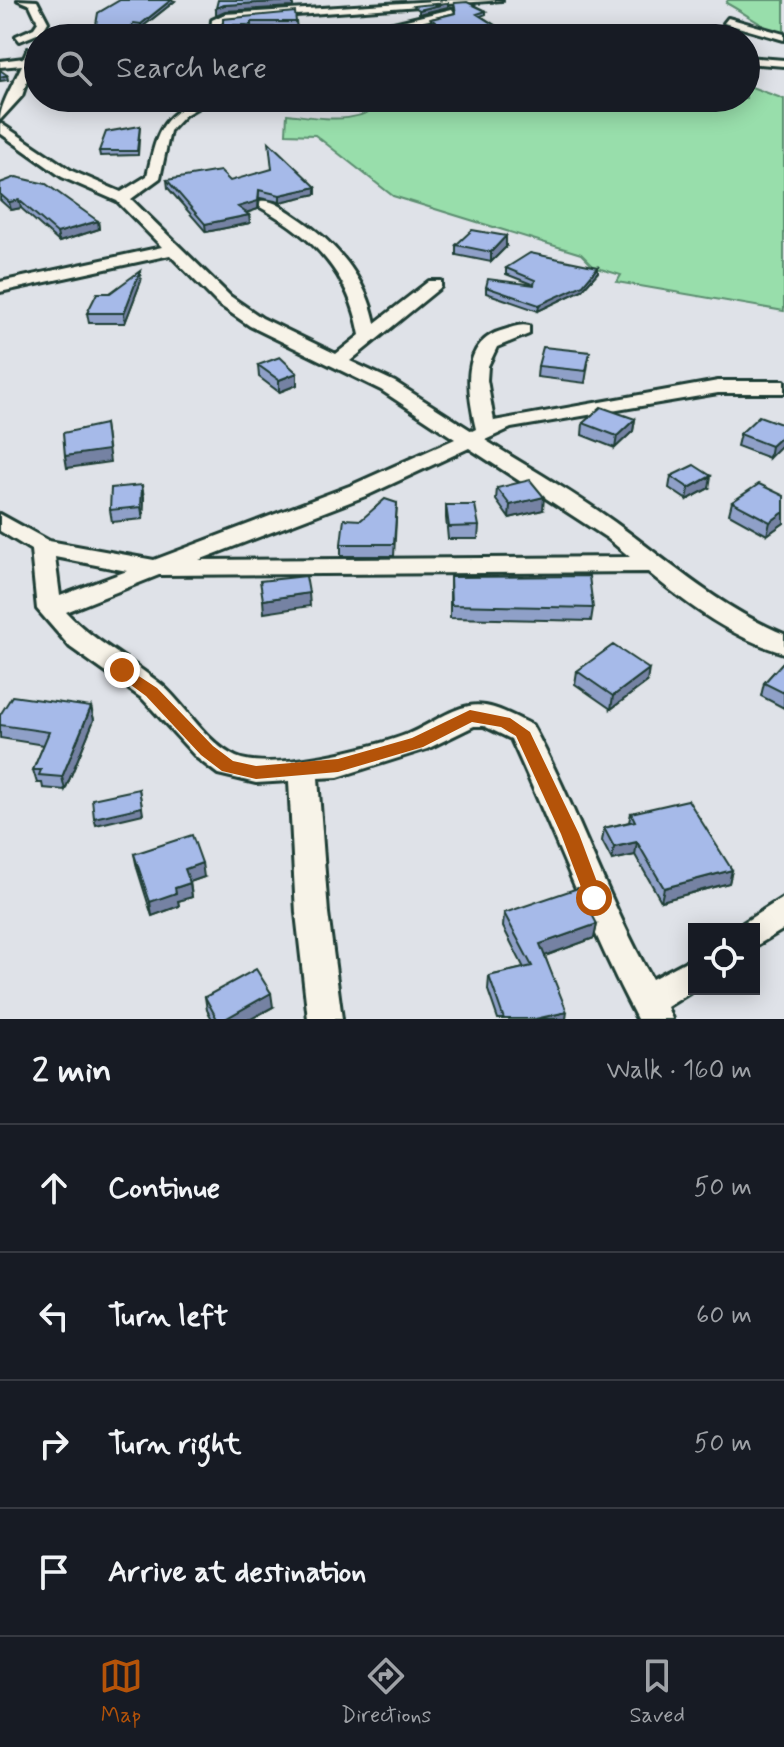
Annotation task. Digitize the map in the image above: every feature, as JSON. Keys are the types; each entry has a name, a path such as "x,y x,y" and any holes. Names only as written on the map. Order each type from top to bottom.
{"street":[{"path":"23,0 33,2 42,24"},
{"path":"216,24 225,17 497,0"},
{"path":"395,24 497,0"},
{"path":"728,21 738,24"},
{"path":"9,29 24,49"},
{"path":"760,30 784,37"},
{"path":"0,64 24,54"},
{"path":"760,61 783,63"},
{"path":"0,116 16,96 24,65"},
{"path":"122,198 153,178 159,141 168,124 186,112"},
{"path":"0,127 67,174 122,198 170,250 224,300 256,322 340,360 478,435 615,533 690,594 729,618 784,644"},
{"path":"265,204 305,225 324,241 358,297 369,336"},
{"path":"0,287 170,250"},
{"path":"340,360 435,284"},
{"path":"478,435 483,348 492,339 523,330"},
{"path":"49,609 360,490 478,435 525,417 693,391 743,386 784,387"},
{"path":"0,521 42,547 152,568 654,564"},
{"path":"42,547 49,609 79,641 152,692 207,750 228,766 256,772 338,766 417,742 470,716 487,716 522,732 570,834 615,945 651,1010 688,977"},
{"path":"303,770 313,929 325,1019"},
{"path":"760,929 784,911"}],"green space":[{"path":"728,0 784,0 784,34 762,25 726,3"},
{"path":"760,90 784,99 784,311 617,282 621,275 594,267 581,254 393,196 315,135 286,134 287,114 330,119 367,113 760,112"}],"building":[{"path":"120,0 171,0 141,24 96,24 98,13"},
{"path":"218,0 292,0 293,1 216,8"},
{"path":"467,2 486,11 477,14 493,24 438,24 431,19 456,13 454,3"},
{"path":"448,3 419,10 414,6 422,5"},
{"path":"295,12 296,22 223,24 223,19"},
{"path":"140,126 137,151 99,151 106,132"},
{"path":"269,142 316,187 280,195 259,190 258,201 238,207 249,215 205,224 167,180 220,171 230,181 272,169"},
{"path":"16,177 46,184 98,221 57,233 19,200 9,202 0,194 0,183"},
{"path":"472,230 506,236 491,252 456,245"},
{"path":"530,253 598,267 583,285 539,305 486,287 488,279 534,285 535,280 506,268"},
{"path":"140,271 124,313 87,313 97,293 110,293"},
{"path":"543,347 590,352 586,371 538,366"},
{"path":"280,357 297,373 279,380 258,365"},
{"path":"601,407 635,419 617,436 583,423"},
{"path":"759,416 784,425 784,434 771,446 740,434"},
{"path":"105,424 108,450 65,456 63,433"},
{"path":"694,465 711,476 689,488 671,476"},
{"path":"530,480 544,497 510,505 497,488"},
{"path":"759,484 784,496 784,512 770,522 732,502"},
{"path":"142,485 141,507 110,510 111,488"},
{"path":"385,499 397,503 394,544 341,544 344,519 361,520"},
{"path":"446,505 475,505 479,526 449,527"},
{"path":"306,576 309,593 263,600 260,581"},
{"path":"589,576 593,608 451,605 450,577"},
{"path":"613,645 649,669 613,696 577,671"},
{"path":"784,661 784,693 764,683"},
{"path":"12,696 91,707 62,777 39,775 41,770 33,770 49,732 0,725 0,715"},
{"path":"139,789 142,807 94,818 92,799"},
{"path":"688,800 732,870 664,888 637,842 614,847 604,828 635,821 631,813"},
{"path":"192,835 202,863 185,869 190,883 175,888 176,893 150,902 134,854"},
{"path":"578,888 597,924 540,944 567,1012 535,1019 504,1019 489,976 532,966 504,913"},
{"path":"256,969 271,993 225,1019 217,1019 205,997"}],"route":[{"path":"122,670 152,692 207,750 228,766 256,772 338,766 417,742 470,716 487,716 505,722 522,732 570,834 594,898"}]}
